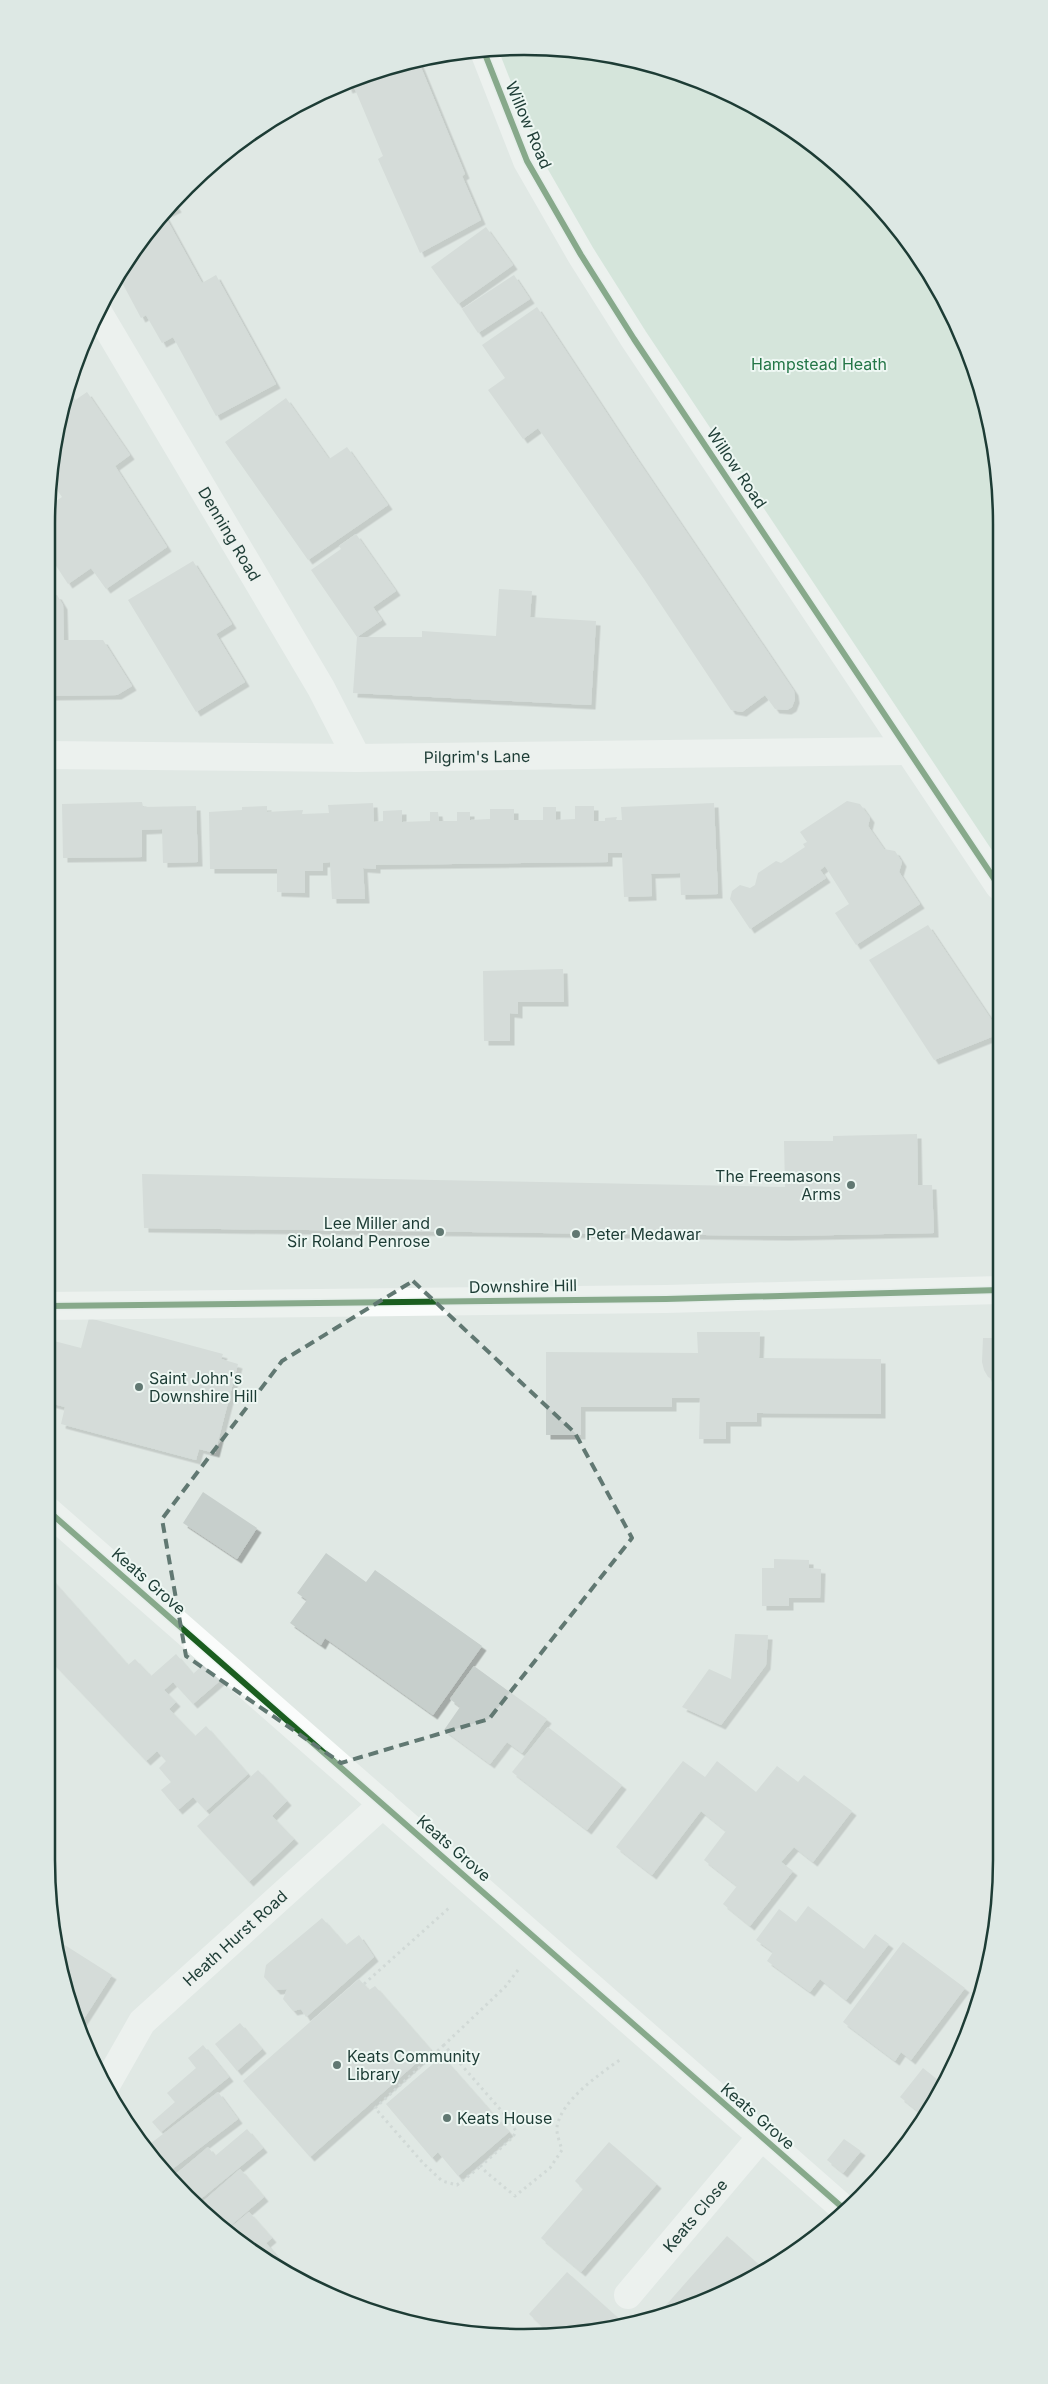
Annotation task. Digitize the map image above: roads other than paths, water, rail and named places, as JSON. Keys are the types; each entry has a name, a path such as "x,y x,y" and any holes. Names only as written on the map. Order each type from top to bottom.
{"street":[{"name":"Willow Road","path":"486,57 527,161 581,256 907,751 993,877"},
{"name":"Denning Road","path":"102,319 321,688 357,758"},
{"name":"Pilgrim's Lane","path":"55,756 357,758 907,751"},
{"name":"Downshire Hill","path":"55,1306 666,1299 993,1290"},
{"name":"Keats Grove","path":"55,1517 841,2206"},
{"name":"Heath Hurst Road","path":"110,2079 142,2022 383,1804"},
{"name":"Keats Close","path":"628,2295 761,2137"}],"place":[{"name":"The Freemasons Arms","path":"851,1185"},
{"name":"Lee Miller and Sir Roland Penrose","path":"440,1232"},
{"name":"Peter Medawar","path":"576,1234"},
{"name":"Saint John's Downshire Hill","path":"139,1387"},
{"name":"Keats Community Library","path":"337,2065"},
{"name":"Keats House","path":"447,2118"}],"park label":[{"name":"Hampstead Heath","path":"819,364"}]}
